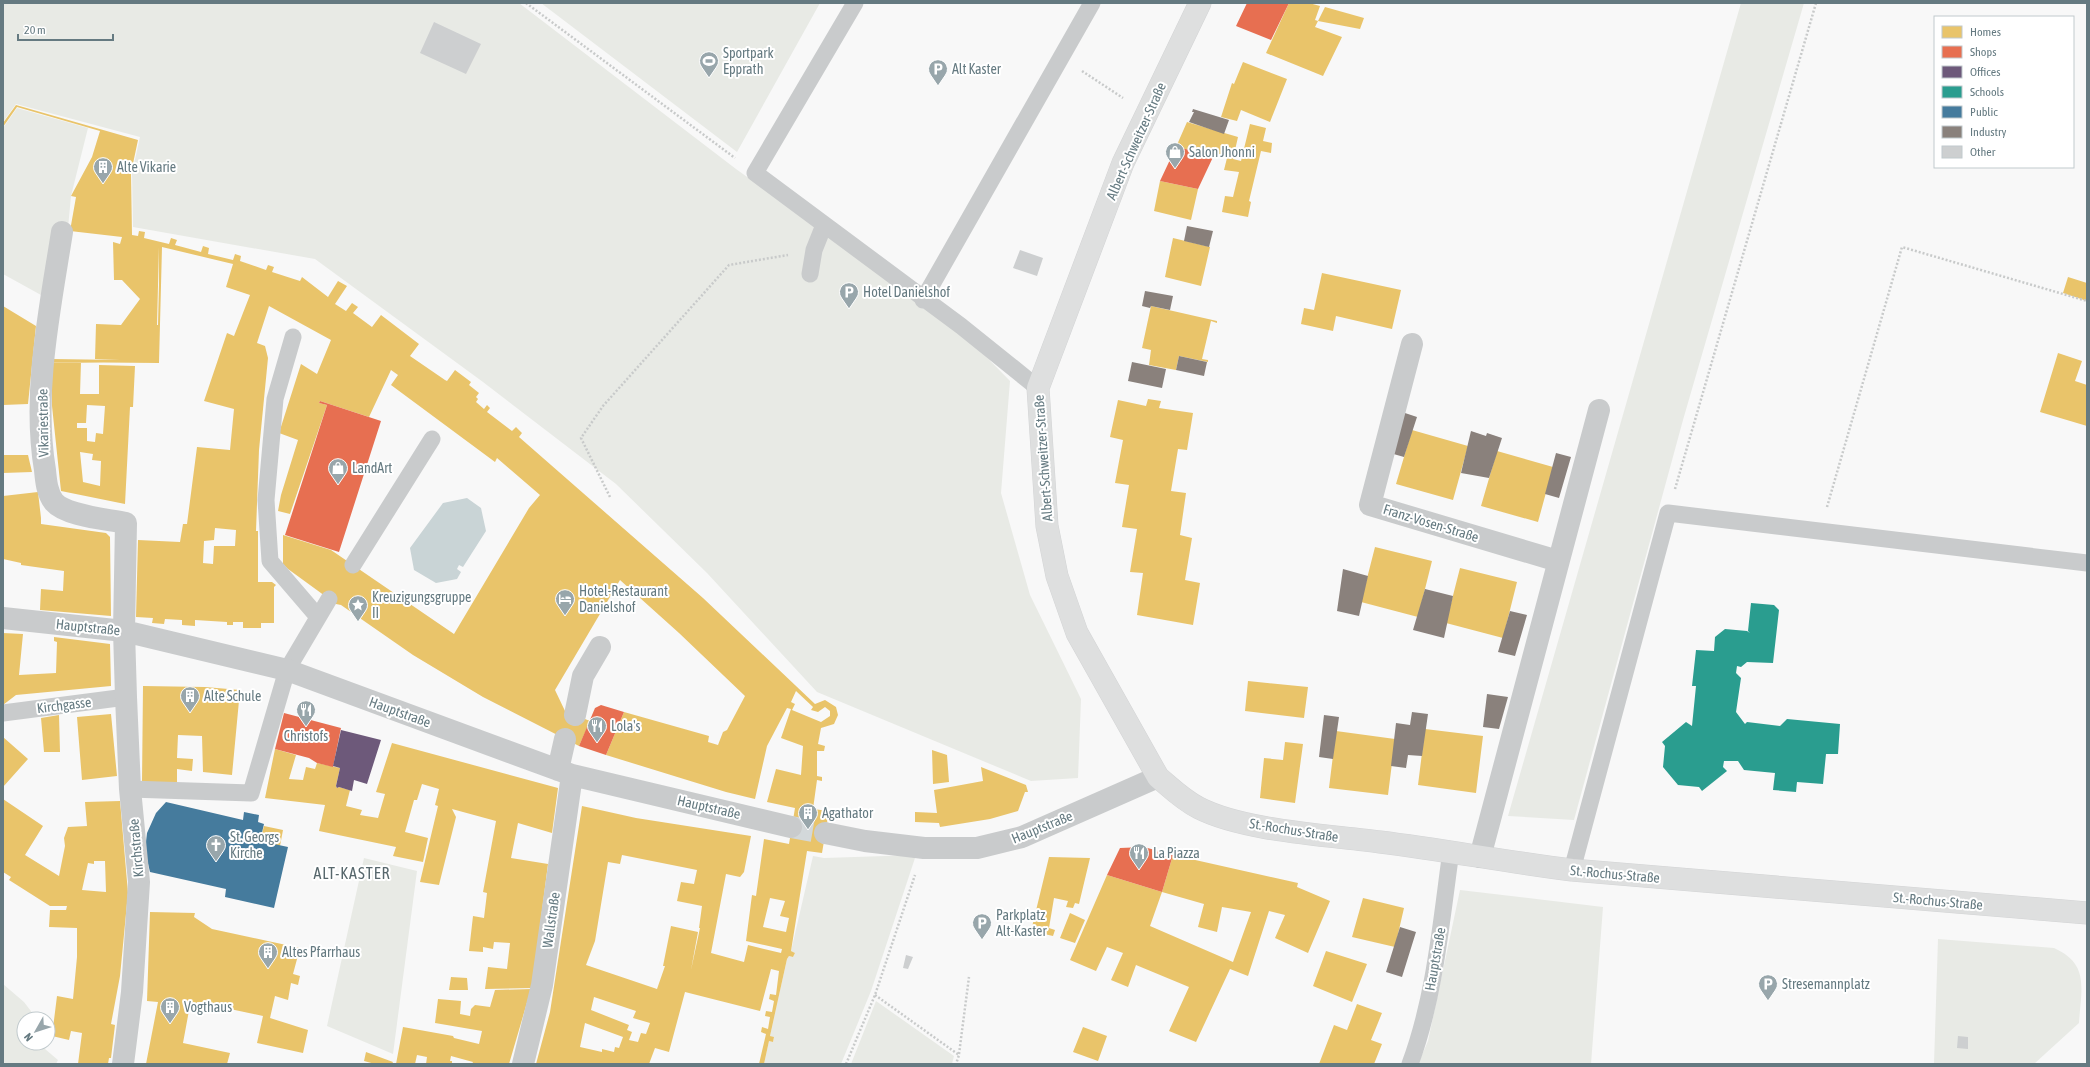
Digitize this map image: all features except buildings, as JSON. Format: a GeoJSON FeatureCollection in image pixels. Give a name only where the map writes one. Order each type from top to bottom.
{"type":"FeatureCollection","features":[{"type":"Feature","properties":{"kind":"street","name":"Albert-Schweitzer-Straße"},"geometry":{"type":"LineString","coordinates":[[1158,777],[1077,633],[1057,576],[1047,526],[1038,388],[1123,163],[1200,3]]}},
{"type":"Feature","properties":{"kind":"street","name":"Vikariestraße"},"geometry":{"type":"LineString","coordinates":[[62,232],[45,343],[41,404],[41,451],[48,489],[54,502],[64,510],[126,523],[124,631]]}},
{"type":"Feature","properties":{"kind":"street","name":"Franz-Vosen-Straße"},"geometry":{"type":"LineString","coordinates":[[1412,344],[1370,505],[1558,561]]}},
{"type":"Feature","properties":{"kind":"street"},"geometry":{"type":"LineString","coordinates":[[1480,857],[1558,561],[1600,410]]}},
{"type":"Feature","properties":{"kind":"street","name":"Hauptstraße"},"geometry":{"type":"LineString","coordinates":[[3,618],[124,631],[287,670],[565,772],[791,827]]}},
{"type":"Feature","properties":{"kind":"street","name":"Kirchstraße"},"geometry":{"type":"LineString","coordinates":[[123,1064],[132,992],[139,882],[130,789],[124,631]]}},
{"type":"Feature","properties":{"kind":"street"},"geometry":{"type":"LineString","coordinates":[[575,715],[583,676],[600,647]]}},
{"type":"Feature","properties":{"kind":"street","name":"Wallstraße"},"geometry":{"type":"LineString","coordinates":[[523,1064],[542,985],[565,772],[565,739]]}},
{"type":"Feature","properties":{"kind":"street","name":"Hauptstraße"},"geometry":{"type":"LineString","coordinates":[[825,833],[865,841],[924,848],[977,848],[1022,837],[1158,777]]}},
{"type":"Feature","properties":{"kind":"street","name":"St.-Rochus-Straße"},"geometry":{"type":"LineString","coordinates":[[1158,777],[1178,794],[1199,808],[1232,820],[1271,828],[1451,851],[1480,857],[1572,870],[2087,913]]}},
{"type":"Feature","properties":{"kind":"lane"},"geometry":{"type":"LineString","coordinates":[[855,3],[755,173],[923,300],[961,326],[1038,388]]}},
{"type":"Feature","properties":{"kind":"lane"},"geometry":{"type":"LineString","coordinates":[[923,300],[1092,3]]}},
{"type":"Feature","properties":{"kind":"lane"},"geometry":{"type":"LineString","coordinates":[[810,274],[814,250],[824,225]]}},
{"type":"Feature","properties":{"kind":"lane"},"geometry":{"type":"LineString","coordinates":[[293,337],[275,399],[266,500],[270,561],[318,618]]}},
{"type":"Feature","properties":{"kind":"lane"},"geometry":{"type":"LineString","coordinates":[[353,565],[432,439]]}},
{"type":"Feature","properties":{"kind":"lane"},"geometry":{"type":"LineString","coordinates":[[1572,870],[1668,513],[2087,563]]}},
{"type":"Feature","properties":{"kind":"lane"},"geometry":{"type":"LineString","coordinates":[[130,789],[251,793],[287,670],[329,599]]}},
{"type":"Feature","properties":{"kind":"lane","name":"Kirchgasse"},"geometry":{"type":"LineString","coordinates":[[3,713],[126,697]]}},
{"type":"Feature","properties":{"kind":"lane","name":"Hauptstraße"},"geometry":{"type":"LineString","coordinates":[[1410,1064],[1421,1034],[1439,937],[1451,851]]}},
{"type":"Feature","properties":{"kind":"path"},"geometry":{"type":"LineString","coordinates":[[526,3],[755,173]]}},
{"type":"Feature","properties":{"kind":"path"},"geometry":{"type":"LineString","coordinates":[[1668,513],[1816,3]]}},
{"type":"Feature","properties":{"kind":"path"},"geometry":{"type":"LineString","coordinates":[[1062,56],[1107,89],[1147,113]]}},
{"type":"Feature","properties":{"kind":"path"},"geometry":{"type":"LineString","coordinates":[[1820,531],[1902,247],[2087,301]]}},
{"type":"Feature","properties":{"kind":"path"},"geometry":{"type":"LineString","coordinates":[[610,497],[581,438],[603,406],[729,265],[814,250]]}},
{"type":"Feature","properties":{"kind":"path"},"geometry":{"type":"LineString","coordinates":[[846,1064],[875,995],[924,848]]}},
{"type":"Feature","properties":{"kind":"path"},"geometry":{"type":"LineString","coordinates":[[956,1064],[959,1055],[969,977]]}},
{"type":"Feature","properties":{"kind":"path"},"geometry":{"type":"LineString","coordinates":[[875,995],[959,1055]]}},
{"type":"Feature","properties":{"kind":"shaded area"},"geometry":{"type":"Polygon","coordinates":[[[3,3],[519,3],[736,169],[959,329],[1010,381],[1001,493],[1030,595],[1081,699],[1078,778],[1031,781],[817,692],[707,573],[616,484],[483,382],[315,259],[133,227],[132,173],[140,137],[16,104],[3,122],[3,3]]]}},
{"type":"Feature","properties":{"kind":"shaded area","name":"Sportpark Epprath"},"geometry":{"type":"Polygon","coordinates":[[[541,3],[820,3],[737,152],[541,3]]]}},
{"type":"Feature","properties":{"kind":"shaded area"},"geometry":{"type":"Polygon","coordinates":[[[1741,3],[1804,3],[1683,420],[1574,820],[1508,816],[1741,3]]]}},
{"type":"Feature","properties":{"kind":"shaded area"},"geometry":{"type":"Polygon","coordinates":[[[17,108],[88,128],[71,196],[68,228],[41,295],[3,274],[3,128],[17,108]]]}},
{"type":"Feature","properties":{"kind":"shaded area"},"geometry":{"type":"Polygon","coordinates":[[[467,498],[481,508],[486,531],[463,567],[459,565],[457,569],[461,572],[457,579],[436,583],[414,570],[410,548],[443,503],[467,498]]]}},
{"type":"Feature","properties":{"kind":"shaded area"},"geometry":{"type":"Polygon","coordinates":[[[916,855],[871,991],[841,1064],[764,1064],[769,1041],[773,1042],[774,1038],[770,1036],[787,959],[789,956],[793,957],[795,953],[791,951],[813,856],[824,858],[916,855]]]}},
{"type":"Feature","properties":{"kind":"shaded area"},"geometry":{"type":"Polygon","coordinates":[[[364,858],[417,871],[393,1054],[327,1026],[364,858]]]}},
{"type":"Feature","properties":{"kind":"shaded area"},"geometry":{"type":"Polygon","coordinates":[[[1460,890],[1603,907],[1591,1064],[1418,1064],[1428,1041],[1460,890]]]}},
{"type":"Feature","properties":{"kind":"shaded area"},"geometry":{"type":"Polygon","coordinates":[[[1938,939],[2054,948],[2065,954],[2073,962],[2081,979],[2079,1023],[2034,1064],[1934,1064],[1938,939]]]}},
{"type":"Feature","properties":{"kind":"shaded area"},"geometry":{"type":"Polygon","coordinates":[[[3,984],[24,1002],[31,1011],[16,1011],[16,1051],[47,1051],[58,1060],[56,1064],[3,1064],[3,984]]]}},
{"type":"Feature","properties":{"kind":"shaded area"},"geometry":{"type":"Polygon","coordinates":[[[876,1001],[954,1056],[952,1064],[851,1064],[876,1001]]]}},
{"type":"Feature","properties":{"kind":"tunnel"},"geometry":{"type":"LineString","coordinates":[[791,827],[825,833]]}},
{"type":"Feature","properties":{"kind":"place","name":"Sportpark Epprath"},"geometry":{"type":"Point","coordinates":[709,78]}},
{"type":"Feature","properties":{"kind":"place","name":"Alt Kaster"},"geometry":{"type":"Point","coordinates":[938,86]}},
{"type":"Feature","properties":{"kind":"place","name":"Salon Jhonni"},"geometry":{"type":"Point","coordinates":[1175,169]}},
{"type":"Feature","properties":{"kind":"place","name":"Alte Vikarie"},"geometry":{"type":"Point","coordinates":[103,184]}},
{"type":"Feature","properties":{"kind":"place","name":"Hotel Danielshof"},"geometry":{"type":"Point","coordinates":[849,309]}},
{"type":"Feature","properties":{"kind":"place","name":"LandArt"},"geometry":{"type":"Point","coordinates":[338,485]}},
{"type":"Feature","properties":{"kind":"place","name":"Hotel-Restaurant Danielshof"},"geometry":{"type":"Point","coordinates":[565,616]}},
{"type":"Feature","properties":{"kind":"place","name":"Kreuzigungsgruppe II"},"geometry":{"type":"Point","coordinates":[358,622]}},
{"type":"Feature","properties":{"kind":"place","name":"Alte Schule"},"geometry":{"type":"Point","coordinates":[190,713]}},
{"type":"Feature","properties":{"kind":"place","name":"Christofs"},"geometry":{"type":"Point","coordinates":[306,727]}},
{"type":"Feature","properties":{"kind":"place","name":"Lola's"},"geometry":{"type":"Point","coordinates":[597,743]}},
{"type":"Feature","properties":{"kind":"place","name":"Agathator"},"geometry":{"type":"Point","coordinates":[808,830]}},
{"type":"Feature","properties":{"kind":"place","name":"St. Georgs Kirche"},"geometry":{"type":"Point","coordinates":[216,862]}},
{"type":"Feature","properties":{"kind":"place","name":"La Piazza"},"geometry":{"type":"Point","coordinates":[1139,870]}},
{"type":"Feature","properties":{"kind":"place","name":"Parkplatz Alt-Kaster"},"geometry":{"type":"Point","coordinates":[982,940]}},
{"type":"Feature","properties":{"kind":"place","name":"Altes Pfarrhaus"},"geometry":{"type":"Point","coordinates":[268,969]}},
{"type":"Feature","properties":{"kind":"place","name":"Stresemannplatz"},"geometry":{"type":"Point","coordinates":[1768,1001]}},
{"type":"Feature","properties":{"kind":"place","name":"Vogthaus"},"geometry":{"type":"Point","coordinates":[170,1024]}},
{"type":"Feature","properties":{"kind":"district","name":"ALT-KASTER"},"geometry":{"type":"Point","coordinates":[352,873]}}]}
